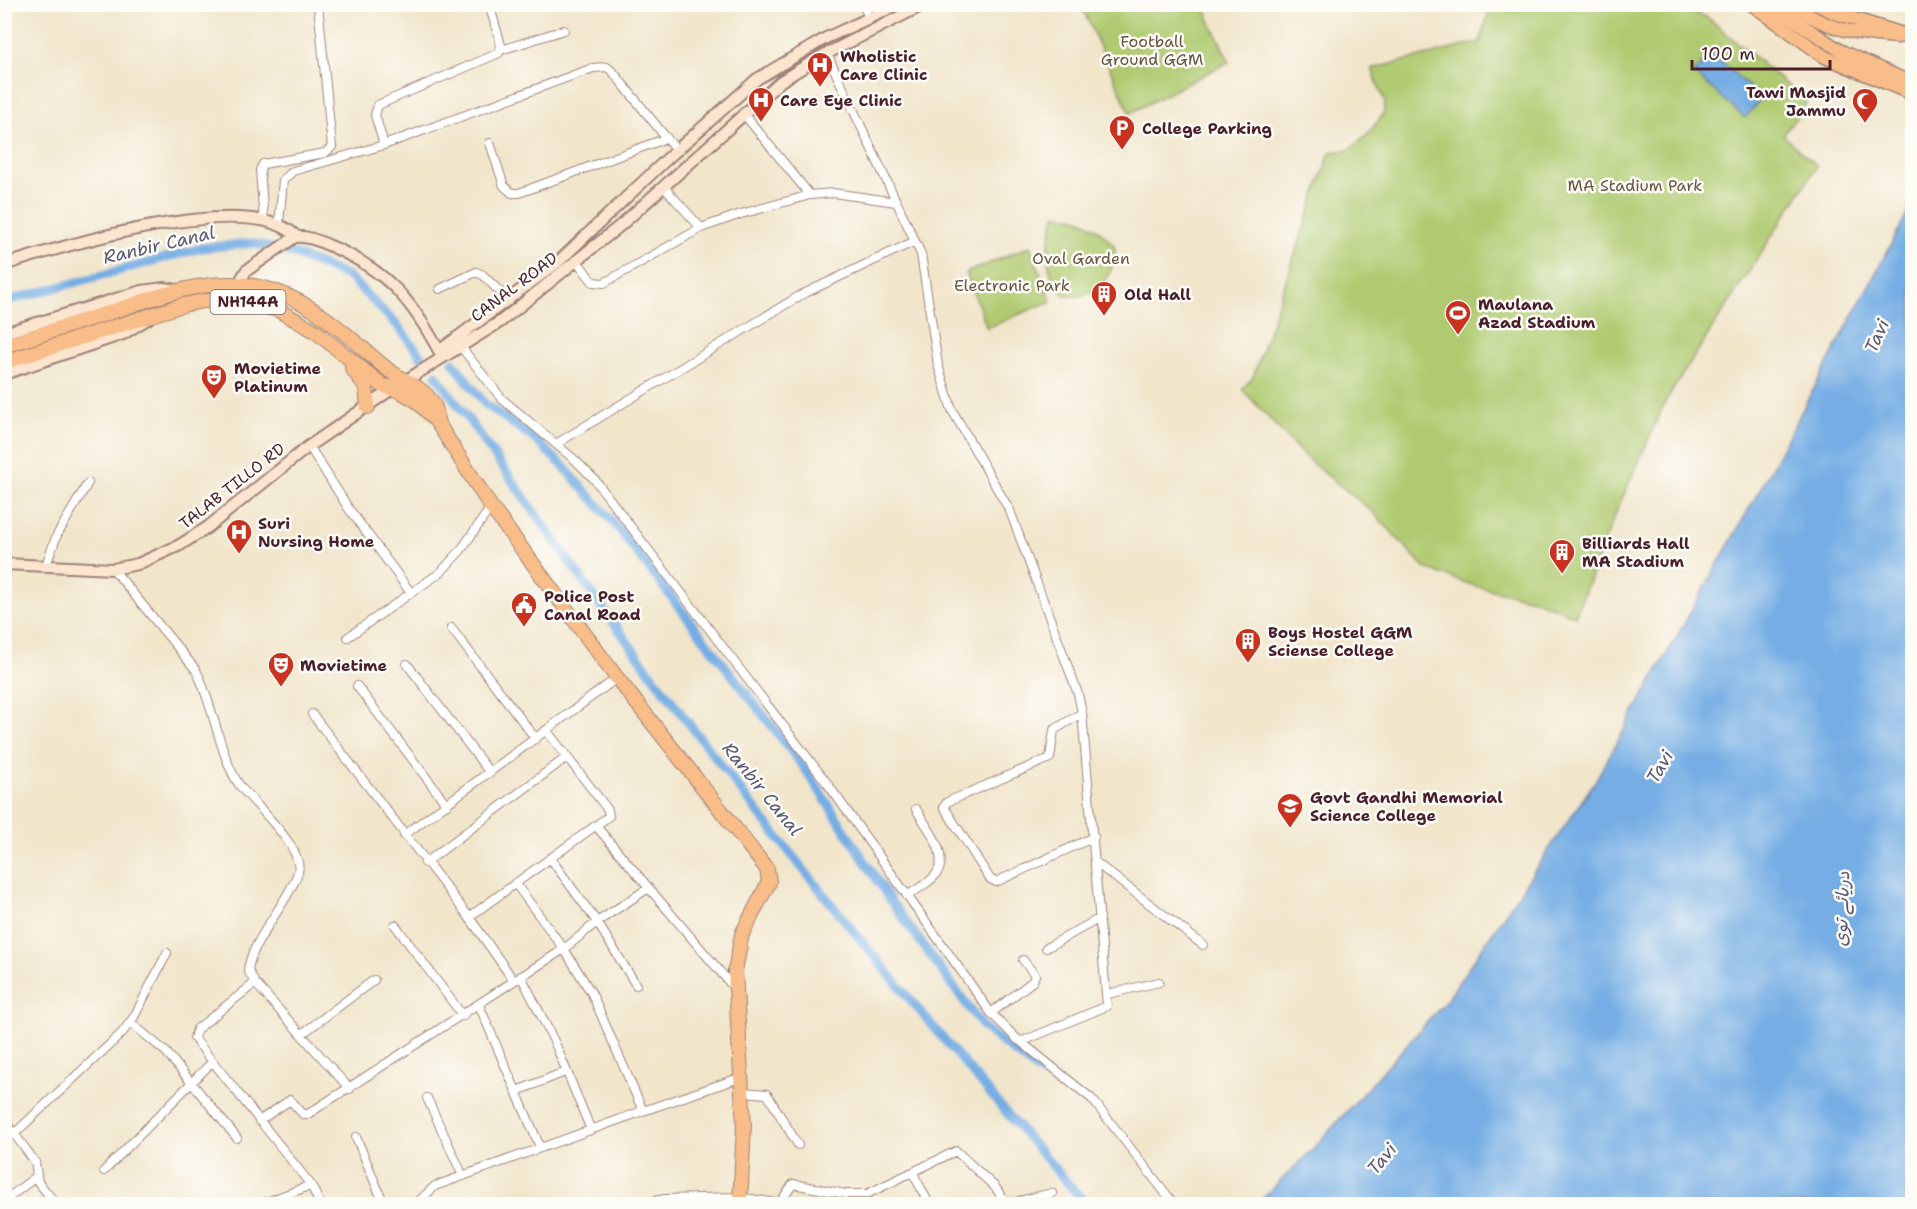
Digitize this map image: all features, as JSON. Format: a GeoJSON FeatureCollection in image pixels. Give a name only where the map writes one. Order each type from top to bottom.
{"type":"FeatureCollection","features":[{"type":"Feature","properties":{"kind":"highway","name":"NH144A"},"geometry":{"type":"LineString","coordinates":[[4,346],[177,290],[206,284],[239,283],[281,293],[340,331],[427,396],[438,415],[437,422]]}},
{"type":"Feature","properties":{"kind":"highway","name":"NH144A"},"geometry":{"type":"LineString","coordinates":[[4,362],[153,313],[203,301],[254,303],[295,318],[342,351],[376,381],[410,396],[437,422],[491,507],[617,678],[767,869],[769,882],[742,934],[735,971],[743,1077],[748,1092],[740,1201]]}},
{"type":"Feature","properties":{"kind":"highway"},"geometry":{"type":"LineString","coordinates":[[342,351],[366,387],[368,407]]}},
{"type":"Feature","properties":{"kind":"main road","name":"CANAL ROAD"},"geometry":{"type":"LineString","coordinates":[[297,237],[322,242],[377,270],[393,284],[421,317],[439,351],[557,263],[676,151],[767,72],[826,38],[899,4]]}},
{"type":"Feature","properties":{"kind":"main road","name":"CANAL ROAD"},"geometry":{"type":"LineString","coordinates":[[392,389],[500,322],[663,186],[781,81],[827,54],[925,4]]}},
{"type":"Feature","properties":{"kind":"main road"},"geometry":{"type":"LineString","coordinates":[[1751,4],[1825,57],[1912,94]]}},
{"type":"Feature","properties":{"kind":"main road"},"geometry":{"type":"LineString","coordinates":[[1770,4],[1822,40],[1912,83]]}},
{"type":"Feature","properties":{"kind":"main road"},"geometry":{"type":"LineString","coordinates":[[1791,4],[1828,26],[1855,34],[1898,37],[1908,35]]}},
{"type":"Feature","properties":{"kind":"main road"},"geometry":{"type":"LineString","coordinates":[[1816,4],[1908,35]]}},
{"type":"Feature","properties":{"kind":"main road"},"geometry":{"type":"LineString","coordinates":[[4,265],[109,235],[151,226],[210,218],[279,224],[297,237],[246,271],[239,283]]}},
{"type":"Feature","properties":{"kind":"main road"},"geometry":{"type":"LineString","coordinates":[[4,333],[124,296],[153,289],[177,290]]}},
{"type":"Feature","properties":{"kind":"main road"},"geometry":{"type":"LineString","coordinates":[[4,374],[123,334],[147,322],[153,313]]}},
{"type":"Feature","properties":{"kind":"main road","name":"TALAB TILLO RD"},"geometry":{"type":"LineString","coordinates":[[4,564],[113,569],[138,564],[180,545],[208,527],[309,446],[392,389]]}},
{"type":"Feature","properties":{"kind":"street"},"geometry":{"type":"LineString","coordinates":[[264,221],[260,170],[263,164],[325,153],[332,147],[318,4]]}},
{"type":"Feature","properties":{"kind":"street"},"geometry":{"type":"LineString","coordinates":[[489,4],[501,50]]}},
{"type":"Feature","properties":{"kind":"street"},"geometry":{"type":"LineString","coordinates":[[862,4],[869,18]]}},
{"type":"Feature","properties":{"kind":"street"},"geometry":{"type":"LineString","coordinates":[[384,145],[375,115],[378,105],[495,56],[501,50],[564,30]]}},
{"type":"Feature","properties":{"kind":"street"},"geometry":{"type":"LineString","coordinates":[[827,54],[915,240],[925,274],[940,372],[952,410],[1010,511],[1078,694],[1082,713],[1108,1004],[1104,1008],[1020,1041]]}},
{"type":"Feature","properties":{"kind":"street"},"geometry":{"type":"LineString","coordinates":[[279,224],[282,185],[287,175],[293,171],[384,145],[593,68],[607,67],[614,72],[676,151]]}},
{"type":"Feature","properties":{"kind":"street"},"geometry":{"type":"LineString","coordinates":[[743,113],[810,195]]}},
{"type":"Feature","properties":{"kind":"street"},"geometry":{"type":"LineString","coordinates":[[490,143],[504,186],[512,193],[519,193],[667,138]]}},
{"type":"Feature","properties":{"kind":"street"},"geometry":{"type":"LineString","coordinates":[[663,186],[701,228]]}},
{"type":"Feature","properties":{"kind":"street"},"geometry":{"type":"LineString","coordinates":[[576,260],[593,282],[604,283],[701,228],[741,214],[810,195],[833,193],[896,202]]}},
{"type":"Feature","properties":{"kind":"street"},"geometry":{"type":"LineString","coordinates":[[556,444],[801,295],[915,240]]}},
{"type":"Feature","properties":{"kind":"street"},"geometry":{"type":"LineString","coordinates":[[440,289],[476,273],[483,275],[509,301]]}},
{"type":"Feature","properties":{"kind":"street"},"geometry":{"type":"LineString","coordinates":[[461,347],[502,399],[556,444],[602,489],[827,783],[991,1013],[1020,1041],[1092,1099],[1174,1204]]}},
{"type":"Feature","properties":{"kind":"street"},"geometry":{"type":"LineString","coordinates":[[309,446],[349,509],[411,593]]}},
{"type":"Feature","properties":{"kind":"street"},"geometry":{"type":"LineString","coordinates":[[46,565],[57,535],[88,483]]}},
{"type":"Feature","properties":{"kind":"street"},"geometry":{"type":"LineString","coordinates":[[348,636],[451,563],[491,507]]}},
{"type":"Feature","properties":{"kind":"street"},"geometry":{"type":"LineString","coordinates":[[113,569],[196,670],[231,770],[241,787],[296,854],[299,866],[248,970],[255,983],[350,1089]]}},
{"type":"Feature","properties":{"kind":"street"},"geometry":{"type":"LineString","coordinates":[[451,628],[536,739]]}},
{"type":"Feature","properties":{"kind":"street"},"geometry":{"type":"LineString","coordinates":[[407,664],[490,773]]}},
{"type":"Feature","properties":{"kind":"street"},"geometry":{"type":"LineString","coordinates":[[404,835],[617,678]]}},
{"type":"Feature","properties":{"kind":"street"},"geometry":{"type":"LineString","coordinates":[[357,686],[447,805]]}},
{"type":"Feature","properties":{"kind":"street"},"geometry":{"type":"LineString","coordinates":[[1082,713],[1054,730],[1050,758],[947,802],[944,807],[990,879],[996,882],[1094,837]]}},
{"type":"Feature","properties":{"kind":"street"},"geometry":{"type":"LineString","coordinates":[[312,714],[425,863],[517,978],[555,1044],[591,1130]]}},
{"type":"Feature","properties":{"kind":"street"},"geometry":{"type":"LineString","coordinates":[[469,917],[607,819],[608,810],[547,731]]}},
{"type":"Feature","properties":{"kind":"street"},"geometry":{"type":"LineString","coordinates":[[425,863],[567,756]]}},
{"type":"Feature","properties":{"kind":"street"},"geometry":{"type":"LineString","coordinates":[[907,896],[937,874],[941,858],[938,846],[916,809]]}},
{"type":"Feature","properties":{"kind":"street"},"geometry":{"type":"LineString","coordinates":[[596,826],[647,889],[736,990]]}},
{"type":"Feature","properties":{"kind":"street"},"geometry":{"type":"LineString","coordinates":[[550,858],[597,922],[636,985]]}},
{"type":"Feature","properties":{"kind":"street"},"geometry":{"type":"LineString","coordinates":[[1095,862],[1203,945]]}},
{"type":"Feature","properties":{"kind":"street"},"geometry":{"type":"LineString","coordinates":[[515,883],[564,949],[592,994],[643,1111]]}},
{"type":"Feature","properties":{"kind":"street"},"geometry":{"type":"LineString","coordinates":[[259,1121],[290,1100],[303,1114],[308,1114],[350,1089],[564,949],[597,922],[647,889]]}},
{"type":"Feature","properties":{"kind":"street"},"geometry":{"type":"LineString","coordinates":[[1046,948],[1100,918]]}},
{"type":"Feature","properties":{"kind":"street"},"geometry":{"type":"LineString","coordinates":[[395,925],[463,1016]]}},
{"type":"Feature","properties":{"kind":"street"},"geometry":{"type":"LineString","coordinates":[[14,1134],[112,1045],[130,1022],[167,953]]}},
{"type":"Feature","properties":{"kind":"street"},"geometry":{"type":"LineString","coordinates":[[991,1013],[1033,981],[1035,975],[1023,960]]}},
{"type":"Feature","properties":{"kind":"street"},"geometry":{"type":"LineString","coordinates":[[302,1034],[374,980]]}},
{"type":"Feature","properties":{"kind":"street"},"geometry":{"type":"LineString","coordinates":[[1108,994],[1159,982]]}},
{"type":"Feature","properties":{"kind":"street"},"geometry":{"type":"LineString","coordinates":[[255,983],[194,1032],[196,1041],[311,1185],[320,1204]]}},
{"type":"Feature","properties":{"kind":"street"},"geometry":{"type":"LineString","coordinates":[[479,1005],[540,1147]]}},
{"type":"Feature","properties":{"kind":"street"},"geometry":{"type":"LineString","coordinates":[[130,1022],[166,1052],[237,1138]]}},
{"type":"Feature","properties":{"kind":"street"},"geometry":{"type":"LineString","coordinates":[[104,1171],[212,1062]]}},
{"type":"Feature","properties":{"kind":"street"},"geometry":{"type":"LineString","coordinates":[[517,1091],[565,1072]]}},
{"type":"Feature","properties":{"kind":"street"},"geometry":{"type":"LineString","coordinates":[[421,1204],[435,1186],[743,1077]]}},
{"type":"Feature","properties":{"kind":"street"},"geometry":{"type":"LineString","coordinates":[[748,1092],[767,1094],[798,1145]]}},
{"type":"Feature","properties":{"kind":"street"},"geometry":{"type":"LineString","coordinates":[[427,1098],[463,1176]]}},
{"type":"Feature","properties":{"kind":"street"},"geometry":{"type":"LineString","coordinates":[[4,1120],[37,1165],[37,1176],[56,1204]]}},
{"type":"Feature","properties":{"kind":"street"},"geometry":{"type":"LineString","coordinates":[[356,1137],[384,1204]]}},
{"type":"Feature","properties":{"kind":"street"},"geometry":{"type":"LineString","coordinates":[[642,1204],[665,1199],[768,1203],[781,1201],[793,1184],[853,1195],[874,1192],[959,1152],[995,1187],[1007,1204],[1052,1192]]}},
{"type":"Feature","properties":{"kind":"street"},"geometry":{"type":"LineString","coordinates":[[913,1173],[929,1204]]}},
{"type":"Feature","properties":{"kind":"street"},"geometry":{"type":"LineString","coordinates":[[4,1200],[37,1176]]}},
{"type":"Feature","properties":{"kind":"street"},"geometry":{"type":"LineString","coordinates":[[262,1204],[311,1185]]}},
{"type":"Feature","properties":{"kind":"green space","name":"Football Ground GGM"},"geometry":{"type":"Polygon","coordinates":[[[1081,5],[1203,5],[1229,62],[1130,113],[1081,5]]]}},
{"type":"Feature","properties":{"kind":"green space","name":"MA Stadium Park"},"geometry":{"type":"Polygon","coordinates":[[[1491,5],[1675,5],[1708,18],[1807,102],[1783,135],[1817,166],[1666,400],[1617,510],[1575,616],[1533,599],[1475,586],[1425,568],[1374,513],[1306,458],[1242,389],[1253,377],[1330,152],[1349,150],[1366,136],[1383,115],[1385,102],[1372,69],[1480,42],[1491,5]]]}},
{"type":"Feature","properties":{"kind":"green space","name":"Oval Garden"},"geometry":{"type":"Polygon","coordinates":[[[1055,215],[1073,217],[1089,224],[1115,247],[1115,257],[1107,276],[1101,284],[1084,295],[1064,295],[1052,277],[1048,257],[1055,215]]]}},
{"type":"Feature","properties":{"kind":"green space","name":"Electronic Park"},"geometry":{"type":"Polygon","coordinates":[[[1030,246],[1051,301],[987,328],[966,273],[1030,246]]]}},
{"type":"Feature","properties":{"kind":"water"},"geometry":{"type":"Polygon","coordinates":[[[1711,53],[1762,98],[1745,118],[1694,73],[1711,53]]]}},
{"type":"Feature","properties":{"kind":"water"},"geometry":{"type":"Polygon","coordinates":[[[1912,205],[1912,1204],[1257,1204],[1312,1150],[1446,1001],[1594,783],[1759,491],[1912,205]]]}},
{"type":"Feature","properties":{"kind":"waterway","name":"Ranbir Canal"},"geometry":{"type":"LineString","coordinates":[[4,302],[201,248],[253,243],[296,255],[348,276],[397,325],[424,360]]}},
{"type":"Feature","properties":{"kind":"waterway","name":"Ranbir Canal"},"geometry":{"type":"LineString","coordinates":[[453,362],[485,404],[532,437],[563,466],[613,522],[806,770],[890,900],[983,1027],[1042,1074]]}},
{"type":"Feature","properties":{"kind":"waterway","name":"Ranbir Canal"},"geometry":{"type":"LineString","coordinates":[[436,375],[707,748],[920,1012],[1086,1204]]}},
{"type":"Feature","properties":{"kind":"place","name":"Wholistic Care Clinic"},"geometry":{"type":"Point","coordinates":[820,88]}},
{"type":"Feature","properties":{"kind":"place","name":"Care Eye Clinic"},"geometry":{"type":"Point","coordinates":[761,123]}},
{"type":"Feature","properties":{"kind":"place","name":"Tawi Masjid Jammu"},"geometry":{"type":"Point","coordinates":[1865,124]}},
{"type":"Feature","properties":{"kind":"place","name":"College Parking"},"geometry":{"type":"Point","coordinates":[1122,151]}},
{"type":"Feature","properties":{"kind":"place","name":"Old Hall"},"geometry":{"type":"Point","coordinates":[1104,317]}},
{"type":"Feature","properties":{"kind":"place","name":"Maulana Azad Stadium"},"geometry":{"type":"Point","coordinates":[1458,336]}},
{"type":"Feature","properties":{"kind":"place","name":"Movietime Platinum"},"geometry":{"type":"Point","coordinates":[214,400]}},
{"type":"Feature","properties":{"kind":"place","name":"Suri Nursing Home"},"geometry":{"type":"Point","coordinates":[239,555]}},
{"type":"Feature","properties":{"kind":"place","name":"Billiards Hall MA Stadium"},"geometry":{"type":"Point","coordinates":[1562,575]}},
{"type":"Feature","properties":{"kind":"place","name":"Police Post Canal Road"},"geometry":{"type":"Point","coordinates":[524,628]}},
{"type":"Feature","properties":{"kind":"place","name":"Boys Hostel GGM Sciense College"},"geometry":{"type":"Point","coordinates":[1248,664]}},
{"type":"Feature","properties":{"kind":"place","name":"Movietime"},"geometry":{"type":"Point","coordinates":[281,688]}},
{"type":"Feature","properties":{"kind":"place","name":"Govt Gandhi Memorial Science College"},"geometry":{"type":"Point","coordinates":[1290,829]}},
{"type":"Feature","properties":{"kind":"water label","name":"Tavi"},"geometry":{"type":"Point","coordinates":[1877,336]}},
{"type":"Feature","properties":{"kind":"water label","name":"Tavi"},"geometry":{"type":"Point","coordinates":[1660,767]}},
{"type":"Feature","properties":{"kind":"water label","name":"دریائے توی"},"geometry":{"type":"Point","coordinates":[1842,909]}},
{"type":"Feature","properties":{"kind":"water label","name":"Tavi"},"geometry":{"type":"Point","coordinates":[1382,1159]}}]}
